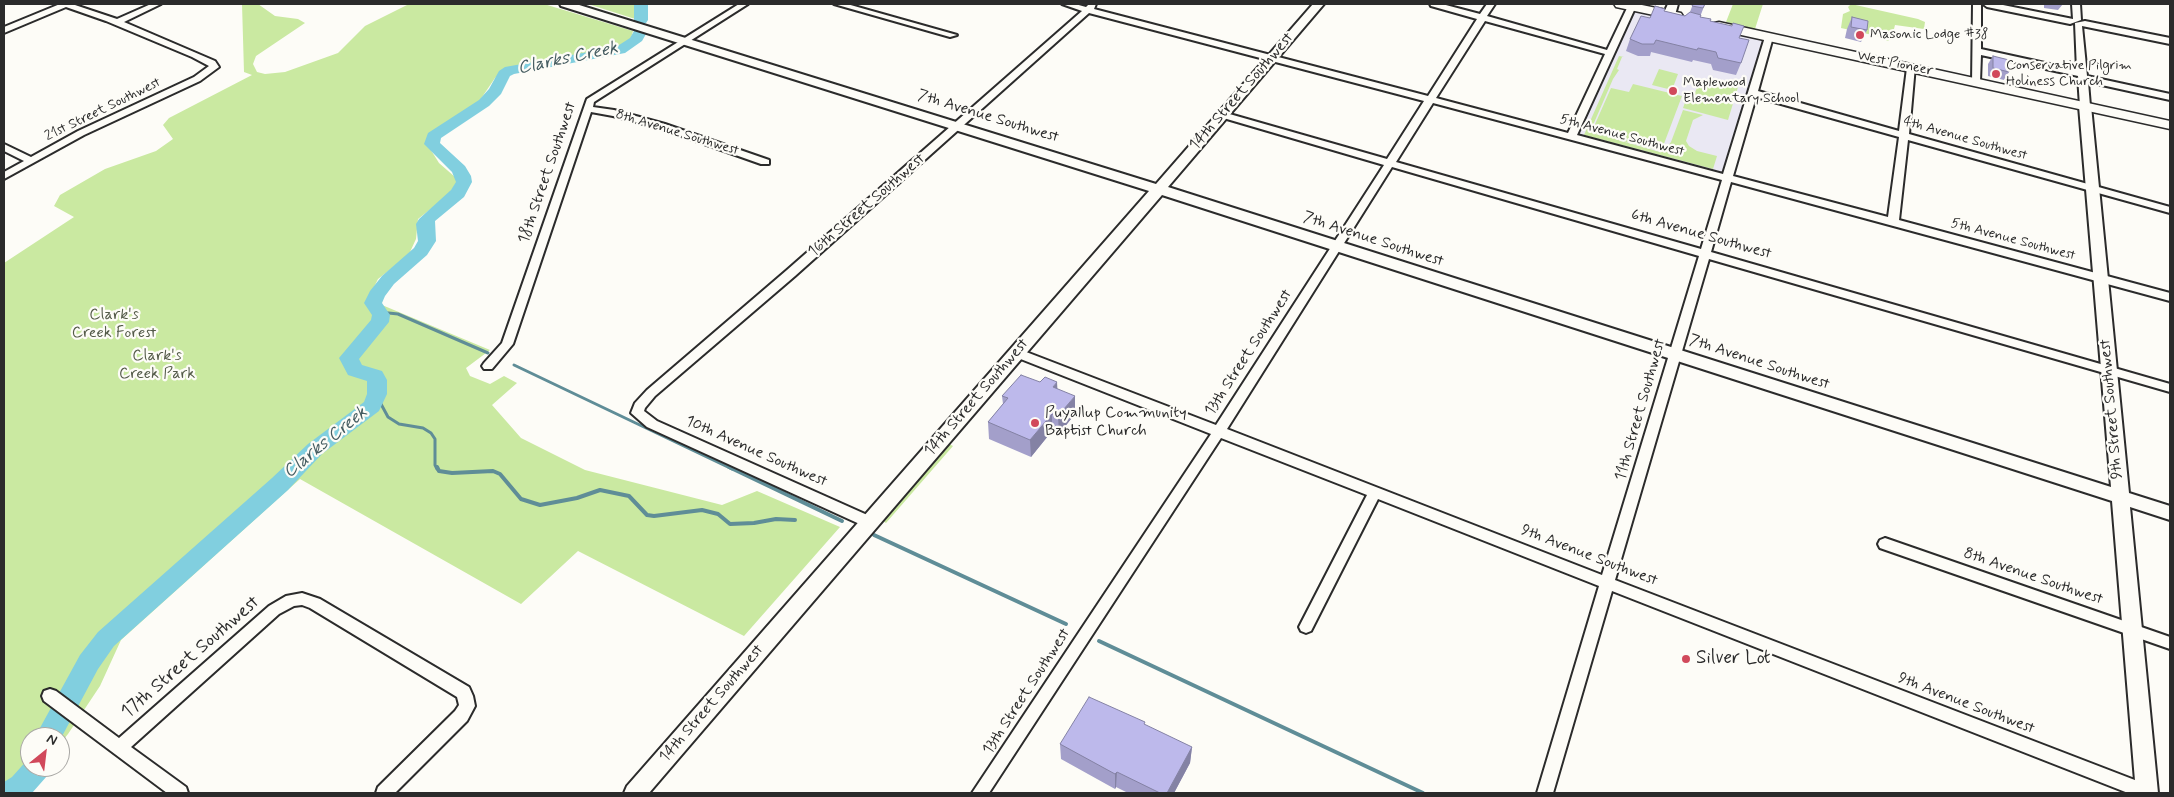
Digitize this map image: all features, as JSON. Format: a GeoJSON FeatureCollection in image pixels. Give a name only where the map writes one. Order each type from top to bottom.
{"type":"FeatureCollection","features":[{"type":"Feature","properties":{"kind":"main road"},"geometry":{"type":"LineString","coordinates":[[1626,5],[1671,9],[1688,19]]}},
{"type":"Feature","properties":{"kind":"main road","name":"West Pioneer"},"geometry":{"type":"LineString","coordinates":[[1705,23],[2170,125]]}},
{"type":"Feature","properties":{"kind":"street"},"geometry":{"type":"LineString","coordinates":[[4,30],[66,4],[116,22],[157,4]]}},
{"type":"Feature","properties":{"kind":"street","name":"7th Avenue Southwest"},"geometry":{"type":"LineString","coordinates":[[565,4],[958,126],[2170,513]]}},
{"type":"Feature","properties":{"kind":"street","name":"18th Street Southwest"},"geometry":{"type":"LineString","coordinates":[[488,366],[507,344],[590,101],[744,4]]}},
{"type":"Feature","properties":{"kind":"street"},"geometry":{"type":"LineString","coordinates":[[838,4],[953,35]]}},
{"type":"Feature","properties":{"kind":"street","name":"5th Avenue Southwest"},"geometry":{"type":"LineString","coordinates":[[1066,4],[1092,7],[1272,58],[2170,297]]}},
{"type":"Feature","properties":{"kind":"street","name":"14th Street Southwest"},"geometry":{"type":"LineString","coordinates":[[635,793],[1319,4]]}},
{"type":"Feature","properties":{"kind":"street"},"geometry":{"type":"LineString","coordinates":[[1434,4],[1610,53]]}},
{"type":"Feature","properties":{"kind":"street","name":"13th Street Southwest"},"geometry":{"type":"LineString","coordinates":[[980,793],[1219,431],[1491,4]]}},
{"type":"Feature","properties":{"kind":"street"},"geometry":{"type":"LineString","coordinates":[[1975,82],[1978,52],[1977,4]]}},
{"type":"Feature","properties":{"kind":"street"},"geometry":{"type":"LineString","coordinates":[[1986,4],[2170,41]]}},
{"type":"Feature","properties":{"kind":"street","name":"9th Street Southwest"},"geometry":{"type":"LineString","coordinates":[[2076,4],[2147,793]]}},
{"type":"Feature","properties":{"kind":"street"},"geometry":{"type":"LineString","coordinates":[[1571,137],[1610,53],[1626,5]]}},
{"type":"Feature","properties":{"kind":"street","name":"16th Street Southwest"},"geometry":{"type":"LineString","coordinates":[[639,406],[651,393],[1092,7]]}},
{"type":"Feature","properties":{"kind":"street","name":"21st Street Southwest"},"geometry":{"type":"LineString","coordinates":[[4,176],[81,133],[197,79],[214,67],[214,65],[206,60],[116,22]]}},
{"type":"Feature","properties":{"kind":"street","name":"11th Street Southwest"},"geometry":{"type":"LineString","coordinates":[[1545,793],[1769,37]]}},
{"type":"Feature","properties":{"kind":"street"},"geometry":{"type":"LineString","coordinates":[[1978,52],[2170,97]]}},
{"type":"Feature","properties":{"kind":"street"},"geometry":{"type":"LineString","coordinates":[[1893,222],[1912,68]]}},
{"type":"Feature","properties":{"kind":"street","name":"4th Avenue Southwest"},"geometry":{"type":"LineString","coordinates":[[1753,93],[2170,210]]}},
{"type":"Feature","properties":{"kind":"street","name":"8th Avenue Southwest"},"geometry":{"type":"LineString","coordinates":[[587,109],[614,113],[662,126],[766,162]]}},
{"type":"Feature","properties":{"kind":"street","name":"6th Avenue Southwest"},"geometry":{"type":"LineString","coordinates":[[1223,115],[2170,388]]}},
{"type":"Feature","properties":{"kind":"street"},"geometry":{"type":"LineString","coordinates":[[4,147],[32,161]]}},
{"type":"Feature","properties":{"kind":"street","name":"9th Avenue Southwest"},"geometry":{"type":"LineString","coordinates":[[1017,353],[2147,793]]}},
{"type":"Feature","properties":{"kind":"street","name":"10th Avenue Southwest"},"geometry":{"type":"LineString","coordinates":[[639,406],[638,413],[652,424],[869,522]]}},
{"type":"Feature","properties":{"kind":"street"},"geometry":{"type":"LineString","coordinates":[[1306,627],[1375,492]]}},
{"type":"Feature","properties":{"kind":"street","name":"8th Avenue Southwest"},"geometry":{"type":"LineString","coordinates":[[1885,544],[2170,643]]}},
{"type":"Feature","properties":{"kind":"street","name":"17th Street Southwest"},"geometry":{"type":"LineString","coordinates":[[119,748],[268,616],[291,600],[302,599],[315,603],[463,692],[467,701],[464,711],[456,722],[384,793]]}},
{"type":"Feature","properties":{"kind":"street"},"geometry":{"type":"LineString","coordinates":[[50,696],[180,793]]}},
{"type":"Feature","properties":{"kind":"shaded area","name":"Maplewood Elementary School"},"geometry":{"type":"Polygon","coordinates":[[[1632,6],[1769,37],[1728,178],[1571,137],[1632,6]]]}},
{"type":"Feature","properties":{"kind":"green space","name":"Clark's Creek Forest"},"geometry":{"type":"Polygon","coordinates":[[[242,4],[258,4],[275,16],[298,19],[305,23],[256,56],[253,64],[257,72],[265,74],[285,72],[338,53],[365,26],[409,4],[544,4],[633,31],[630,42],[618,49],[540,65],[519,65],[506,69],[495,78],[478,103],[436,130],[429,137],[427,144],[439,163],[455,177],[457,183],[446,197],[418,219],[416,239],[410,252],[378,279],[371,293],[370,300],[490,350],[466,368],[470,376],[490,384],[504,376],[517,383],[492,405],[521,438],[585,470],[722,505],[757,491],[840,527],[744,636],[578,551],[521,604],[300,479],[121,640],[100,686],[70,731],[70,727],[20,727],[20,777],[33,777],[20,793],[4,793],[4,263],[74,217],[54,206],[60,195],[105,169],[156,151],[173,139],[163,125],[169,118],[252,75],[244,72],[242,4]]]}},
{"type":"Feature","properties":{"kind":"green space"},"geometry":{"type":"Polygon","coordinates":[[[588,4],[641,4],[641,20],[632,18],[588,4]]]}},
{"type":"Feature","properties":{"kind":"green space"},"geometry":{"type":"Polygon","coordinates":[[[1733,4],[1763,4],[1755,29],[1726,22],[1733,4]]]}},
{"type":"Feature","properties":{"kind":"green space"},"geometry":{"type":"Polygon","coordinates":[[[1851,4],[1918,19],[1925,22],[1924,29],[1895,25],[1892,37],[1888,41],[1886,38],[1841,28],[1843,14],[1850,11],[1848,7],[1851,4]]]}},
{"type":"Feature","properties":{"kind":"green space"},"geometry":{"type":"Polygon","coordinates":[[[1619,56],[1624,57],[1622,57],[1617,69],[1619,70],[1613,79],[1590,132],[1660,152],[1664,151],[1671,142],[1683,110],[1703,115],[1693,120],[1686,141],[1689,146],[1697,151],[1717,156],[1713,169],[1584,135],[1619,56]]]}},
{"type":"Feature","properties":{"kind":"green space"},"geometry":{"type":"Polygon","coordinates":[[[1659,69],[1678,74],[1672,90],[1652,85],[1659,69]]]}},
{"type":"Feature","properties":{"kind":"green space"},"geometry":{"type":"Polygon","coordinates":[[[1709,79],[1738,87],[1728,120],[1683,108],[1687,97],[1693,98],[1700,80],[1705,82],[1709,79]]]}},
{"type":"Feature","properties":{"kind":"green space"},"geometry":{"type":"Polygon","coordinates":[[[1633,84],[1682,96],[1662,149],[1658,150],[1595,134],[1592,131],[1611,88],[1629,92],[1633,84]]]}},
{"type":"Feature","properties":{"kind":"green space"},"geometry":{"type":"Polygon","coordinates":[[[949,444],[953,446],[886,523],[883,521],[949,444]]]}},
{"type":"Feature","properties":{"kind":"building"},"geometry":{"type":"Polygon","coordinates":[[[1693,4],[1705,4],[1703,8],[1692,6],[1693,4]]]}},
{"type":"Feature","properties":{"kind":"building"},"geometry":{"type":"Polygon","coordinates":[[[1655,6],[1665,9],[1664,11],[1685,16],[1690,12],[1701,15],[1700,17],[1711,19],[1710,21],[1732,26],[1733,23],[1744,26],[1739,38],[1749,40],[1741,63],[1718,58],[1716,52],[1698,48],[1697,50],[1656,40],[1654,44],[1642,44],[1630,39],[1641,16],[1650,18],[1655,6]]]}},
{"type":"Feature","properties":{"kind":"building"},"geometry":{"type":"Polygon","coordinates":[[[1852,17],[1868,21],[1867,30],[1851,27],[1852,17]]]}},
{"type":"Feature","properties":{"kind":"building"},"geometry":{"type":"Polygon","coordinates":[[[1993,56],[2009,60],[2009,72],[1993,68],[1993,56]]]}},
{"type":"Feature","properties":{"kind":"building"},"geometry":{"type":"Polygon","coordinates":[[[1021,375],[1040,382],[1045,377],[1057,382],[1053,387],[1075,396],[1058,416],[1052,414],[1030,440],[988,422],[1008,398],[1002,396],[1021,375]]]}},
{"type":"Feature","properties":{"kind":"building"},"geometry":{"type":"Polygon","coordinates":[[[1089,697],[1145,722],[1144,724],[1192,747],[1167,793],[1160,793],[1117,772],[1115,774],[1060,744],[1089,697]]]}},
{"type":"Feature","properties":{"kind":"waterway","name":"Clarks Creek"},"geometry":{"type":"LineString","coordinates":[[641,4],[641,20]]}},
{"type":"Feature","properties":{"kind":"waterway","name":"Clarks Creek"},"geometry":{"type":"LineString","coordinates":[[53,727],[89,662],[106,639],[280,484],[315,449],[372,406],[377,394],[377,380],[375,376],[355,370],[349,358],[380,322],[381,315],[373,303],[376,295],[388,280],[421,251],[427,241],[425,224],[427,219],[458,193],[464,182],[459,169],[432,144],[434,136],[484,103],[496,91],[504,74],[510,70],[620,50],[635,41],[639,34]]}},
{"type":"Feature","properties":{"kind":"waterway"},"geometry":{"type":"LineString","coordinates":[[379,312],[398,314],[488,353]]}},
{"type":"Feature","properties":{"kind":"waterway"},"geometry":{"type":"LineString","coordinates":[[514,365],[732,469]]}},
{"type":"Feature","properties":{"kind":"waterway"},"geometry":{"type":"LineString","coordinates":[[377,385],[381,404],[388,417],[399,424],[423,428],[431,433],[435,439],[435,465],[437,469]]}},
{"type":"Feature","properties":{"kind":"waterway"},"geometry":{"type":"LineString","coordinates":[[437,467],[439,471],[452,473],[493,471],[500,474],[521,499],[540,505],[577,498],[600,490],[629,496],[647,515],[654,516],[702,510],[718,514],[730,524],[754,523],[776,519],[795,520]]}},
{"type":"Feature","properties":{"kind":"waterway"},"geometry":{"type":"LineString","coordinates":[[729,467],[842,521]]}},
{"type":"Feature","properties":{"kind":"waterway"},"geometry":{"type":"LineString","coordinates":[[874,535],[1066,624]]}},
{"type":"Feature","properties":{"kind":"waterway"},"geometry":{"type":"LineString","coordinates":[[1099,641],[1423,793]]}},
{"type":"Feature","properties":{"kind":"waterway","name":"Clarks Creek"},"geometry":{"type":"LineString","coordinates":[[9,793],[21,786],[29,777]]}},
{"type":"Feature","properties":{"kind":"place","name":"Masonic Lodge #38"},"geometry":{"type":"Point","coordinates":[1860,35]}},
{"type":"Feature","properties":{"kind":"place","name":"Conservative Pilgrim Holiness Church"},"geometry":{"type":"Point","coordinates":[1996,74]}},
{"type":"Feature","properties":{"kind":"place","name":"Maplewood Elementary School"},"geometry":{"type":"Point","coordinates":[1673,91]}},
{"type":"Feature","properties":{"kind":"place","name":"Puyallup Community Baptist Church"},"geometry":{"type":"Point","coordinates":[1035,423]}},
{"type":"Feature","properties":{"kind":"place","name":"Silver Lot"},"geometry":{"type":"Point","coordinates":[1686,659]}},
{"type":"Feature","properties":{"kind":"park label","name":"Clark's Creek Park"},"geometry":{"type":"Point","coordinates":[157,366]}}]}
